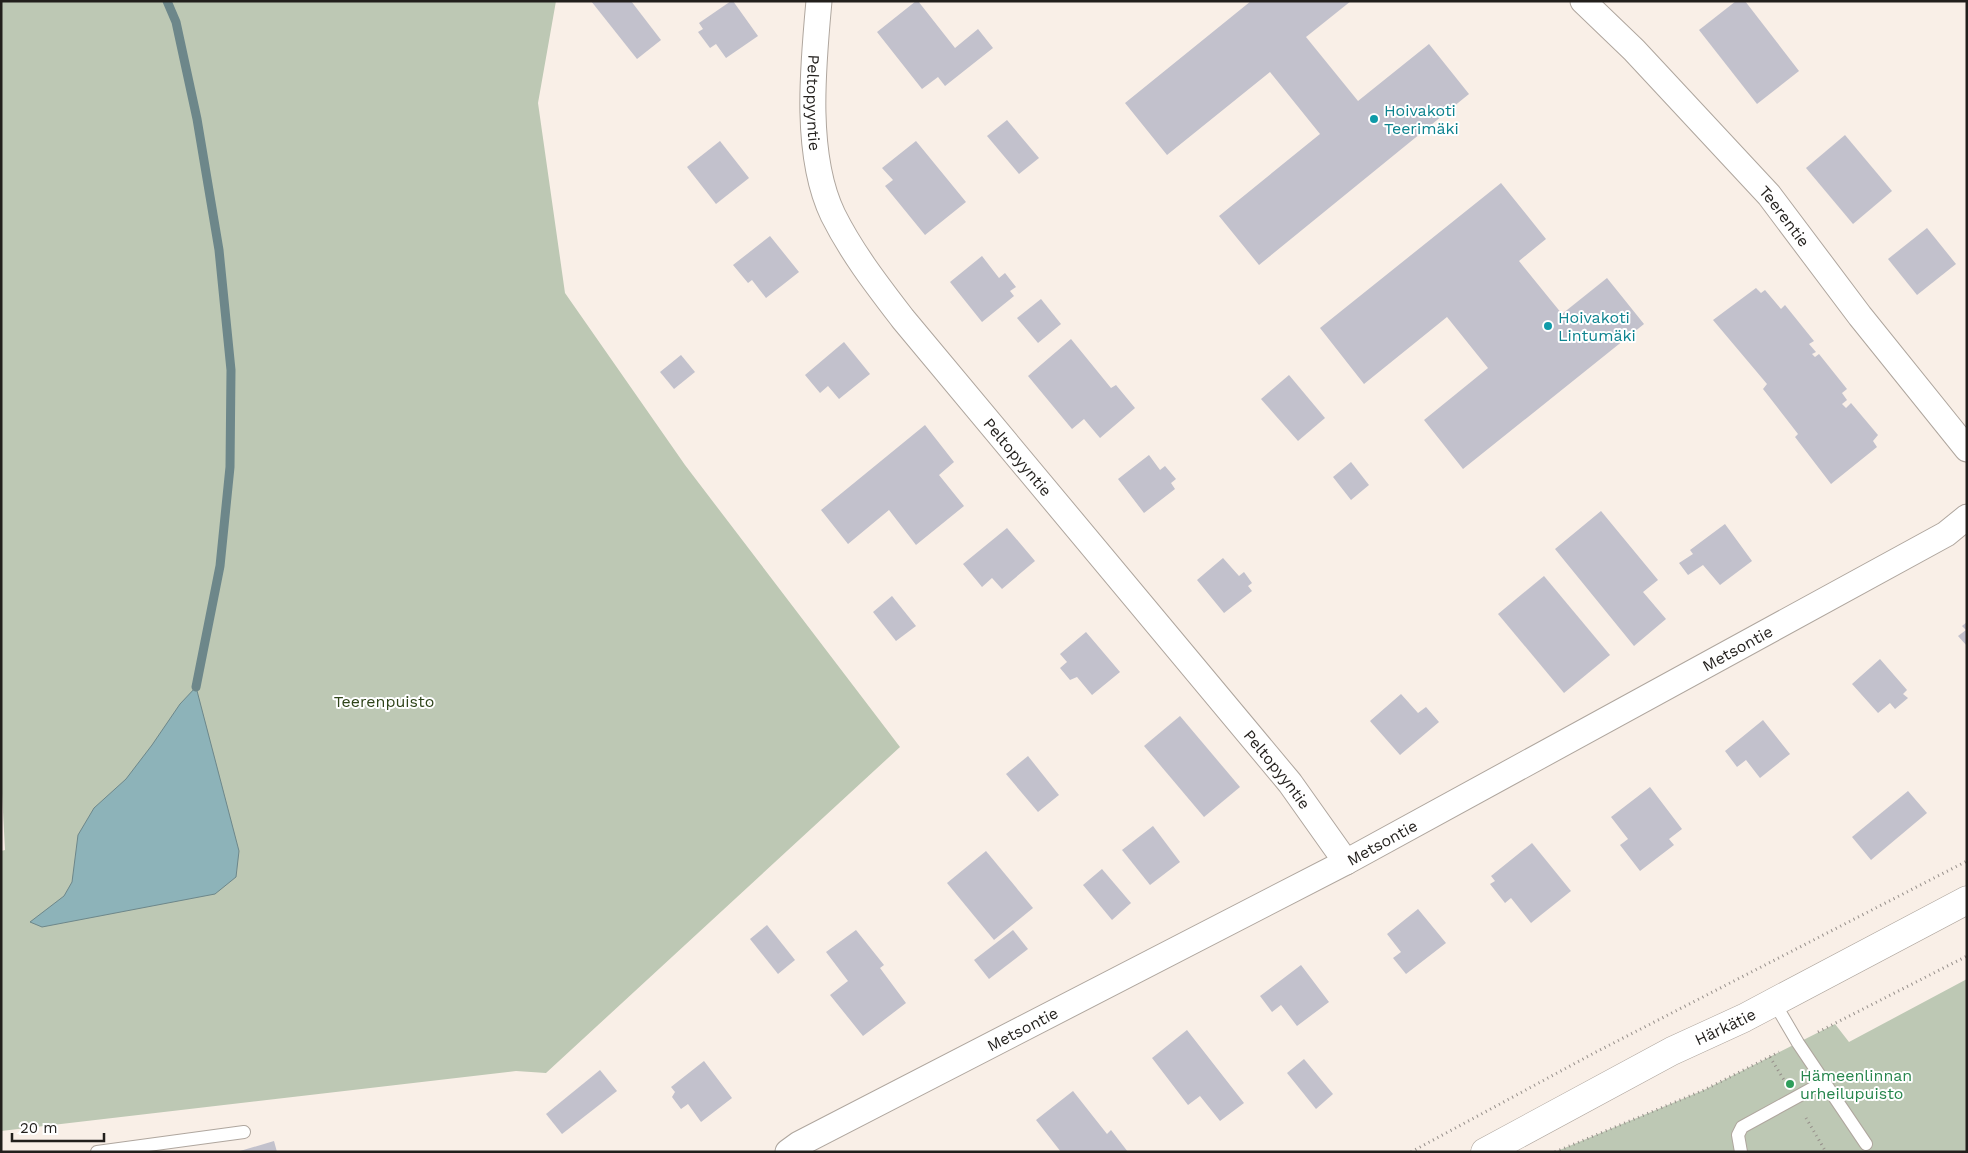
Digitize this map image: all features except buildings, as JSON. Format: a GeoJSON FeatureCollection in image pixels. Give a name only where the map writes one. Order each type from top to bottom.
{"type":"FeatureCollection","features":[{"type":"Feature","properties":{"kind":"main road","name":"Härkätie"},"geometry":{"type":"LineString","coordinates":[[1485,1152],[1672,1052],[1774,1002],[1967,900]]}},
{"type":"Feature","properties":{"kind":"street","name":"Peltopyyntie"},"geometry":{"type":"LineString","coordinates":[[819,1],[814,46],[813,113],[817,161],[832,213],[857,258],[903,319],[1290,783],[1346,862]]}},
{"type":"Feature","properties":{"kind":"street","name":"Teerentie"},"geometry":{"type":"LineString","coordinates":[[1583,1],[1634,50],[1769,195],[1860,316],[1967,449]]}},
{"type":"Feature","properties":{"kind":"street","name":"Metsontie"},"geometry":{"type":"LineString","coordinates":[[788,1152],[799,1144],[1346,862],[1946,534],[1967,517]]}},
{"type":"Feature","properties":{"kind":"lane"},"geometry":{"type":"LineString","coordinates":[[1774,1002],[1798,1043],[1866,1144]]}},
{"type":"Feature","properties":{"kind":"lane"},"geometry":{"type":"LineString","coordinates":[[1741,1152],[1738,1135],[1742,1127],[1824,1082]]}},
{"type":"Feature","properties":{"kind":"lane"},"geometry":{"type":"LineString","coordinates":[[97,1152],[244,1132]]}},
{"type":"Feature","properties":{"kind":"path"},"geometry":{"type":"LineString","coordinates":[[1411,1152],[1605,1048],[1967,861]]}},
{"type":"Feature","properties":{"kind":"path"},"geometry":{"type":"LineString","coordinates":[[1555,1152],[1704,1090],[1967,956]]}},
{"type":"Feature","properties":{"kind":"path"},"geometry":{"type":"LineString","coordinates":[[1808,1122],[1826,1152]]}},
{"type":"Feature","properties":{"kind":"green space","name":"Teerenpuisto"},"geometry":{"type":"Polygon","coordinates":[[[1,1],[556,1],[538,103],[565,293],[685,465],[900,747],[546,1073],[516,1071],[1,1131],[1,851],[5,850],[1,774],[1,1]]]}},
{"type":"Feature","properties":{"kind":"green space","name":"Hämeenlinnan urheilupuisto"},"geometry":{"type":"Polygon","coordinates":[[[1967,979],[1967,1152],[1555,1152],[1704,1090],[1835,1024],[1849,1042],[1967,979]]]}},
{"type":"Feature","properties":{"kind":"water"},"geometry":{"type":"Polygon","coordinates":[[[196,687],[239,851],[236,877],[215,894],[42,927],[30,922],[64,896],[72,882],[78,835],[94,808],[126,779],[180,704],[196,687]]]}},
{"type":"Feature","properties":{"kind":"waterway"},"geometry":{"type":"LineString","coordinates":[[167,1],[176,22],[197,119],[219,250],[231,370],[230,467],[220,566],[196,687]]}},
{"type":"Feature","properties":{"kind":"place","name":"Hoivakoti Teerimäki"},"geometry":{"type":"Point","coordinates":[1374,119]}},
{"type":"Feature","properties":{"kind":"place","name":"Hoivakoti Lintumäki"},"geometry":{"type":"Point","coordinates":[1548,326]}},
{"type":"Feature","properties":{"kind":"place","name":"Hämeenlinnan urheilupuisto"},"geometry":{"type":"Point","coordinates":[1790,1084]}}]}
